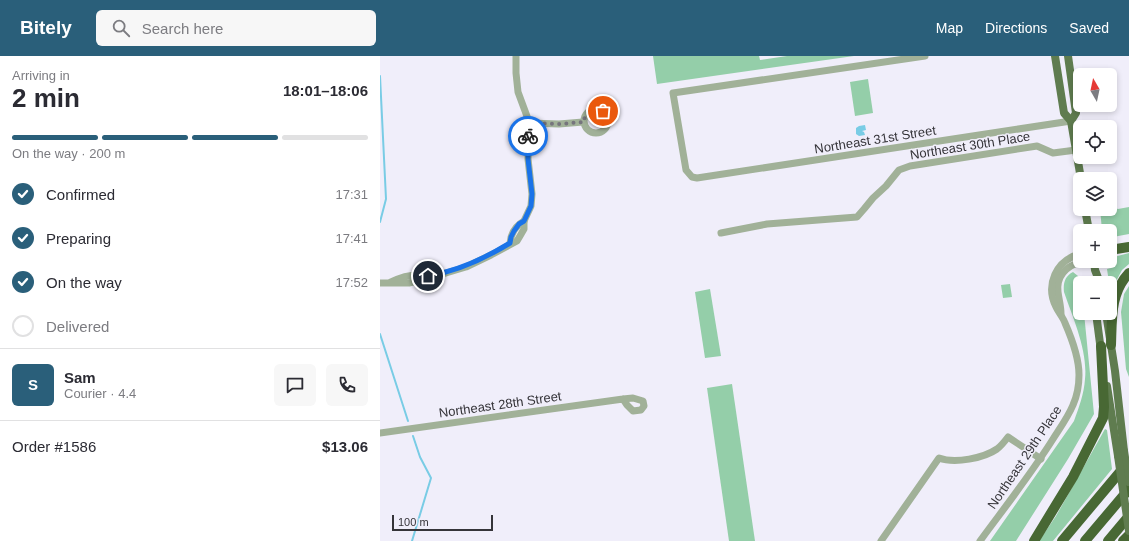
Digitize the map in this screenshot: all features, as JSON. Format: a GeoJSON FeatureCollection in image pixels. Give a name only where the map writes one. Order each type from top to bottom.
{"type":"FeatureCollection","features":[{"type":"Feature","properties":{"kind":"highway"},"geometry":{"type":"LineString","coordinates":[[1117,249],[1129,247]]}},
{"type":"Feature","properties":{"kind":"highway"},"geometry":{"type":"LineString","coordinates":[[1034,541],[1073,477],[1103,418],[1106,346],[1113,304],[1120,285],[1129,273]]}},
{"type":"Feature","properties":{"kind":"highway"},"geometry":{"type":"LineString","coordinates":[[1062,541],[1129,461]]}},
{"type":"Feature","properties":{"kind":"highway"},"geometry":{"type":"LineString","coordinates":[[1085,541],[1129,489]]}},
{"type":"Feature","properties":{"kind":"highway"},"geometry":{"type":"LineString","coordinates":[[1108,541],[1129,516]]}},
{"type":"Feature","properties":{"kind":"highway"},"geometry":{"type":"LineString","coordinates":[[1123,541],[1129,535]]}},
{"type":"Feature","properties":{"kind":"main road"},"geometry":{"type":"LineString","coordinates":[[1054,56],[1064,113],[1071,122],[1073,133]]}},
{"type":"Feature","properties":{"kind":"main road"},"geometry":{"type":"LineString","coordinates":[[1068,56],[1076,113],[1071,122]]}},
{"type":"Feature","properties":{"kind":"main road"},"geometry":{"type":"LineString","coordinates":[[1098,320],[1106,346]]}},
{"type":"Feature","properties":{"kind":"main road"},"geometry":{"type":"LineString","coordinates":[[1106,320],[1106,346],[1121,454],[1129,531]]}},
{"type":"Feature","properties":{"kind":"main road"},"geometry":{"type":"LineString","coordinates":[[1121,454],[1129,482]]}},
{"type":"Feature","properties":{"kind":"street"},"geometry":{"type":"LineString","coordinates":[[380,283],[409,283],[421,280],[428,276],[446,273],[491,255],[517,240],[520,236],[524,229],[524,221],[531,206],[532,194],[528,159],[529,123],[518,92],[516,56]]}},
{"type":"Feature","properties":{"kind":"street","name":"Northeast 31st Street"},"geometry":{"type":"LineString","coordinates":[[925,56],[673,93],[686,170],[692,177],[697,178],[1071,122]]}},
{"type":"Feature","properties":{"kind":"street"},"geometry":{"type":"LineString","coordinates":[[529,123],[559,124],[584,122]]}},
{"type":"Feature","properties":{"kind":"street","name":"Northeast 30th Place"},"geometry":{"type":"LineString","coordinates":[[721,233],[767,224],[857,217],[872,198],[886,186],[899,170],[910,166],[1037,146],[1053,153],[1073,150]]}},
{"type":"Feature","properties":{"kind":"street","name":"Northeast 29th Place"},"geometry":{"type":"LineString","coordinates":[[980,541],[1041,458],[1069,414],[1077,392],[1079,376],[1074,346],[1061,314],[1056,308],[1052,293],[1053,276],[1061,265],[1073,257]]}},
{"type":"Feature","properties":{"kind":"street","name":"Northeast 29th Place"},"geometry":{"type":"LineString","coordinates":[[1061,314],[1058,294],[1058,280],[1061,274],[1073,264]]}},
{"type":"Feature","properties":{"kind":"street","name":"Northeast 28th Street"},"geometry":{"type":"LineString","coordinates":[[380,433],[623,399]]}},
{"type":"Feature","properties":{"kind":"street"},"geometry":{"type":"LineString","coordinates":[[881,541],[939,458],[946,460],[958,460],[985,455],[998,448],[1008,437],[1041,458]]}},
{"type":"Feature","properties":{"kind":"green space"},"geometry":{"type":"Polygon","coordinates":[[[653,56],[759,56],[760,60],[787,56],[854,56],[657,84],[653,56]]]}},
{"type":"Feature","properties":{"kind":"green space"},"geometry":{"type":"Polygon","coordinates":[[[868,79],[873,113],[855,116],[850,82],[868,79]]]}},
{"type":"Feature","properties":{"kind":"green space"},"geometry":{"type":"Polygon","coordinates":[[[1129,207],[1129,234],[1117,236],[1117,224],[1101,224],[1101,216],[1117,216],[1117,209],[1129,207]]]}},
{"type":"Feature","properties":{"kind":"green space"},"geometry":{"type":"Polygon","coordinates":[[[1129,253],[1129,264],[1122,270],[1117,280],[1117,276],[1108,276],[1107,269],[1117,268],[1117,256],[1129,253]]]}},
{"type":"Feature","properties":{"kind":"green space"},"geometry":{"type":"Polygon","coordinates":[[[1073,272],[1078,276],[1073,276],[1073,318],[1064,292],[1064,283],[1073,272]]]}},
{"type":"Feature","properties":{"kind":"green space"},"geometry":{"type":"Polygon","coordinates":[[[1010,284],[1012,297],[1003,298],[1001,285],[1010,284]]]}},
{"type":"Feature","properties":{"kind":"green space"},"geometry":{"type":"Polygon","coordinates":[[[1129,286],[1129,377],[1126,369],[1121,312],[1124,294],[1129,286]]]}},
{"type":"Feature","properties":{"kind":"green space"},"geometry":{"type":"Polygon","coordinates":[[[710,289],[721,356],[705,358],[695,292],[710,289]]]}},
{"type":"Feature","properties":{"kind":"green space"},"geometry":{"type":"Polygon","coordinates":[[[1074,320],[1085,320],[1094,414],[1068,459],[1016,541],[990,541],[1074,421],[1084,390],[1085,379],[1084,357],[1074,320]]]}},
{"type":"Feature","properties":{"kind":"green space"},"geometry":{"type":"Polygon","coordinates":[[[732,384],[755,541],[729,541],[707,388],[732,384]]]}},
{"type":"Feature","properties":{"kind":"green space"},"geometry":{"type":"Polygon","coordinates":[[[1105,429],[1107,430],[1112,469],[1053,541],[1039,541],[1056,516],[1105,429]]]}},
{"type":"Feature","properties":{"kind":"water"},"geometry":{"type":"Polygon","coordinates":[[[865,125],[866,130],[862,131],[865,135],[859,136],[856,134],[856,128],[865,125]]]}},
{"type":"Feature","properties":{"kind":"waterway"},"geometry":{"type":"LineString","coordinates":[[380,76],[386,199],[380,222]]}},
{"type":"Feature","properties":{"kind":"waterway"},"geometry":{"type":"LineString","coordinates":[[380,334],[408,421]]}},
{"type":"Feature","properties":{"kind":"waterway"},"geometry":{"type":"LineString","coordinates":[[412,541],[431,478],[420,457],[413,436]]}},
{"type":"Feature","properties":{"kind":"way so far"},"geometry":{"type":"LineString","coordinates":[[528,136],[529,123],[559,124],[584,122],[585,115],[589,110],[596,108],[603,111]]}},
{"type":"Feature","properties":{"kind":"route"},"geometry":{"type":"LineString","coordinates":[[428,276],[446,273],[466,266],[491,255],[510,243],[514,231],[519,224],[524,221],[531,206],[532,194],[528,159],[528,136]]}}]}
